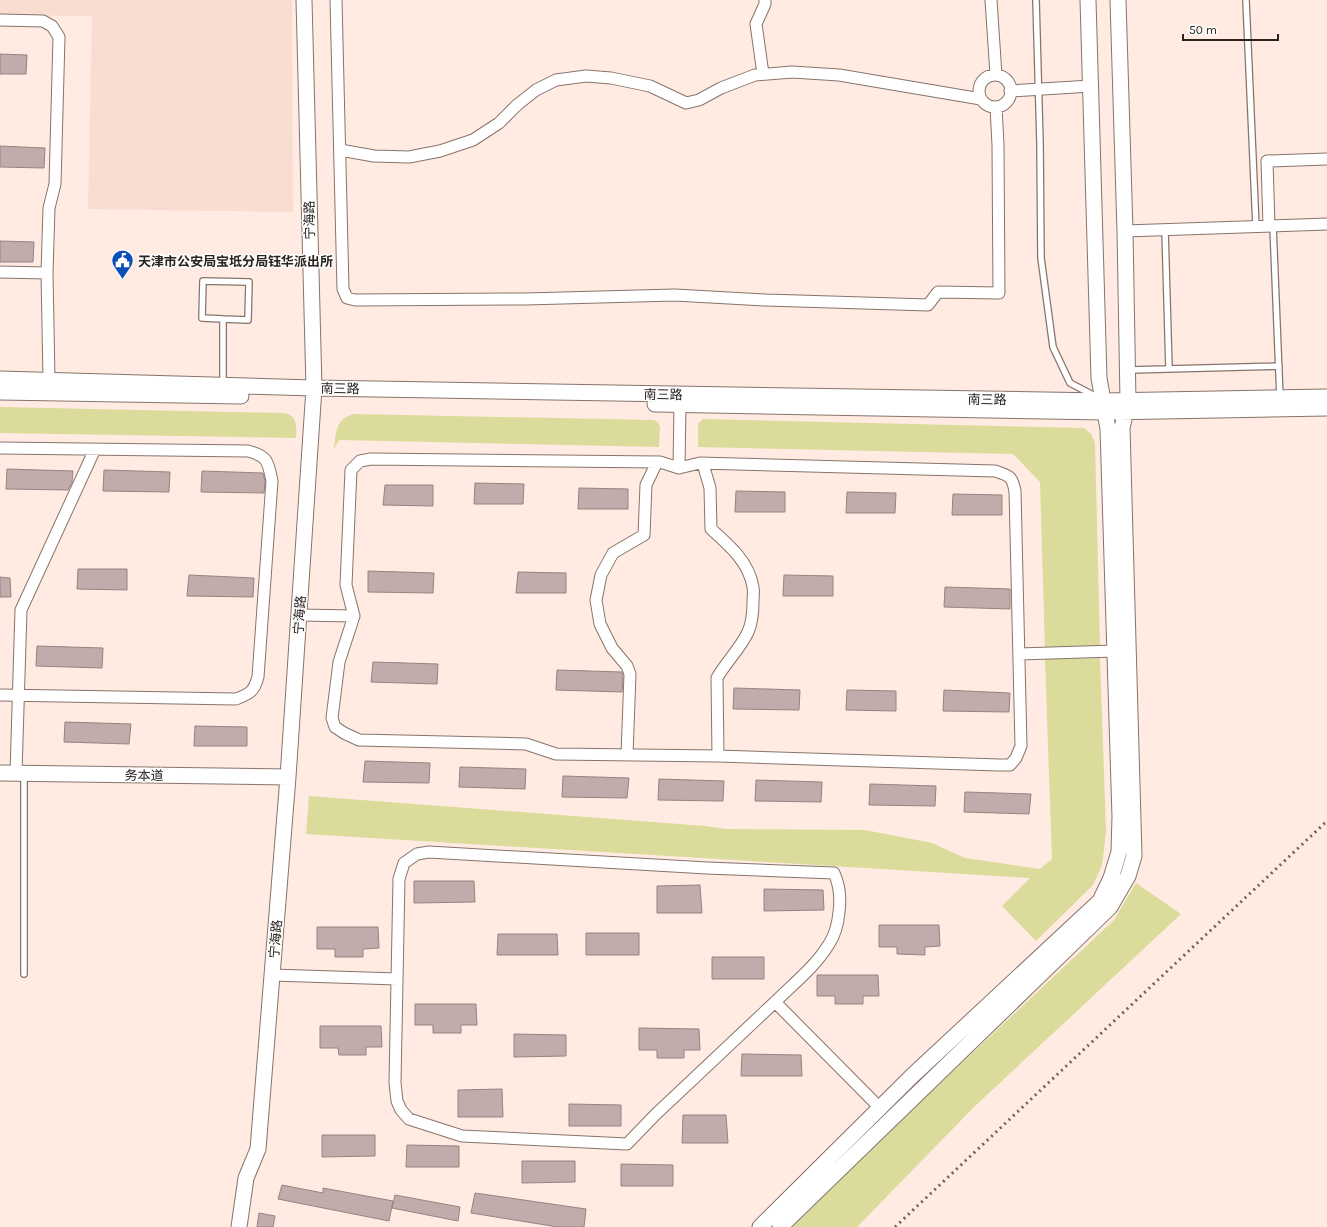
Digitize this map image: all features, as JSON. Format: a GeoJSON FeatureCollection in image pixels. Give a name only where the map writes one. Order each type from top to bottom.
{"type":"FeatureCollection","features":[{"type":"Feature","properties":{"kind":"street","name":"宁海路"},"geometry":{"type":"LineString","coordinates":[[239,1227],[246,1178],[258,1149],[288,777],[313,393],[304,0]]}},
{"type":"Feature","properties":{"kind":"street"},"geometry":{"type":"LineString","coordinates":[[336,0],[343,289],[347,298],[355,300],[525,299],[675,295],[766,300],[928,305],[938,292],[999,293],[998,145],[996,107]]}},
{"type":"Feature","properties":{"kind":"street"},"geometry":{"type":"LineString","coordinates":[[763,74],[756,24],[766,0]]}},
{"type":"Feature","properties":{"kind":"street"},"geometry":{"type":"LineString","coordinates":[[991,0],[996,75]]}},
{"type":"Feature","properties":{"kind":"street"},"geometry":{"type":"LineString","coordinates":[[760,1227],[912,1076],[1100,901],[1111,878],[1119,852],[1120,817],[1108,428],[1099,378],[1088,0]]}},
{"type":"Feature","properties":{"kind":"street"},"geometry":{"type":"LineString","coordinates":[[780,1227],[1110,907],[1128,876],[1134,856],[1122,428],[1127,406],[1128,370],[1118,0]]}},
{"type":"Feature","properties":{"kind":"street"},"geometry":{"type":"LineString","coordinates":[[0,20],[43,21],[52,26],[59,37],[55,184],[49,208],[47,273],[49,380]]}},
{"type":"Feature","properties":{"kind":"street"},"geometry":{"type":"LineString","coordinates":[[340,150],[374,156],[409,157],[440,151],[473,140],[499,123],[517,104],[536,90],[556,80],[586,76],[611,78],[650,86],[686,103],[698,100],[721,88],[755,75],[792,72],[839,75],[981,99]]}},
{"type":"Feature","properties":{"kind":"street"},"geometry":{"type":"LineString","coordinates":[[996,75],[1004,77],[1008,83],[1010,91],[1006,103],[996,107],[986,104],[981,99],[979,91],[981,83],[987,77],[996,75]]}},
{"type":"Feature","properties":{"kind":"street"},"geometry":{"type":"LineString","coordinates":[[1010,91],[1091,86]]}},
{"type":"Feature","properties":{"kind":"street"},"geometry":{"type":"LineString","coordinates":[[1271,226],[1267,161],[1327,159]]}},
{"type":"Feature","properties":{"kind":"street"},"geometry":{"type":"LineString","coordinates":[[1125,231],[1327,224]]}},
{"type":"Feature","properties":{"kind":"street"},"geometry":{"type":"LineString","coordinates":[[0,272],[47,273]]}},
{"type":"Feature","properties":{"kind":"street","name":"南三路"},"geometry":{"type":"LineString","coordinates":[[0,379],[223,385],[313,393],[680,404],[1327,408]]}},
{"type":"Feature","properties":{"kind":"street","name":"南三路"},"geometry":{"type":"LineString","coordinates":[[0,392],[313,393],[1104,406]]}},
{"type":"Feature","properties":{"kind":"street","name":"南三路"},"geometry":{"type":"LineString","coordinates":[[1127,406],[1327,397]]}},
{"type":"Feature","properties":{"kind":"street"},"geometry":{"type":"LineString","coordinates":[[679,468],[680,404]]}},
{"type":"Feature","properties":{"kind":"street"},"geometry":{"type":"LineString","coordinates":[[0,448],[95,450],[248,450],[260,454],[269,464],[272,481],[258,677],[256,686],[249,694],[236,699],[0,695]]}},
{"type":"Feature","properties":{"kind":"street"},"geometry":{"type":"LineString","coordinates":[[20,773],[18,695],[21,610],[95,450]]}},
{"type":"Feature","properties":{"kind":"street"},"geometry":{"type":"LineString","coordinates":[[371,459],[660,462],[679,468],[703,464],[995,472],[1007,475],[1013,481],[1016,491],[1021,746],[1016,758],[1010,765],[718,756],[556,754],[526,744],[359,740],[335,727],[332,718],[339,662],[354,616],[346,584],[352,470],[360,461],[371,459]]}},
{"type":"Feature","properties":{"kind":"street"},"geometry":{"type":"LineString","coordinates":[[627,755],[630,674],[627,666],[612,648],[600,624],[596,600],[601,575],[613,553],[644,535],[646,486],[657,462]]}},
{"type":"Feature","properties":{"kind":"street"},"geometry":{"type":"LineString","coordinates":[[703,464],[710,488],[711,529],[732,548],[746,566],[753,587],[753,611],[748,631],[736,652],[721,670],[717,678],[718,756]]}},
{"type":"Feature","properties":{"kind":"street"},"geometry":{"type":"LineString","coordinates":[[299,615],[354,616]]}},
{"type":"Feature","properties":{"kind":"street"},"geometry":{"type":"LineString","coordinates":[[1019,654],[1115,651]]}},
{"type":"Feature","properties":{"kind":"street","name":"务本道"},"geometry":{"type":"LineString","coordinates":[[0,773],[288,777]]}},
{"type":"Feature","properties":{"kind":"street"},"geometry":{"type":"LineString","coordinates":[[429,852],[707,868],[834,873],[839,884],[841,903],[838,924],[830,943],[816,961],[775,1002],[655,1115],[627,1144],[470,1136],[456,1134],[409,1119],[400,1110],[397,1101],[395,1083],[399,879],[404,863],[417,854],[429,852]]}},
{"type":"Feature","properties":{"kind":"street"},"geometry":{"type":"LineString","coordinates":[[272,975],[397,979]]}},
{"type":"Feature","properties":{"kind":"street"},"geometry":{"type":"LineString","coordinates":[[775,1002],[880,1108]]}},
{"type":"Feature","properties":{"kind":"lane"},"geometry":{"type":"LineString","coordinates":[[1036,0],[1041,258],[1053,348],[1070,383],[1104,406]]}},
{"type":"Feature","properties":{"kind":"lane"},"geometry":{"type":"LineString","coordinates":[[1246,0],[1256,227]]}},
{"type":"Feature","properties":{"kind":"lane"},"geometry":{"type":"LineString","coordinates":[[1271,226],[1280,398]]}},
{"type":"Feature","properties":{"kind":"lane"},"geometry":{"type":"LineString","coordinates":[[1165,230],[1169,369]]}},
{"type":"Feature","properties":{"kind":"lane"},"geometry":{"type":"LineString","coordinates":[[203,281],[248,282],[248,320],[223,319],[202,318],[203,281]]}},
{"type":"Feature","properties":{"kind":"lane"},"geometry":{"type":"LineString","coordinates":[[223,319],[223,385]]}},
{"type":"Feature","properties":{"kind":"lane"},"geometry":{"type":"LineString","coordinates":[[1128,370],[1279,366]]}},
{"type":"Feature","properties":{"kind":"lane"},"geometry":{"type":"LineString","coordinates":[[20,773],[24,974]]}},
{"type":"Feature","properties":{"kind":"shaded area"},"geometry":{"type":"Polygon","coordinates":[[[0,0],[292,0],[293,212],[88,209],[92,16],[0,15],[0,0]]]}},
{"type":"Feature","properties":{"kind":"green space"},"geometry":{"type":"Polygon","coordinates":[[[0,407],[284,413],[292,416],[294,419],[296,426],[296,438],[0,433],[0,407]]]}},
{"type":"Feature","properties":{"kind":"green space"},"geometry":{"type":"Polygon","coordinates":[[[354,414],[653,420],[658,422],[660,427],[659,447],[339,440],[334,449],[336,432],[340,423],[343,419],[354,414]]]}},
{"type":"Feature","properties":{"kind":"green space"},"geometry":{"type":"Polygon","coordinates":[[[703,419],[1084,428],[1091,434],[1095,443],[1100,647],[1045,649],[1040,482],[1013,454],[698,447],[698,424],[703,419]]]}},
{"type":"Feature","properties":{"kind":"green space"},"geometry":{"type":"Polygon","coordinates":[[[1100,658],[1106,830],[1101,868],[1093,885],[1036,941],[1002,906],[1030,878],[306,834],[309,796],[705,826],[727,829],[865,830],[932,843],[965,858],[1040,869],[1052,859],[1045,659],[1100,658]]]}},
{"type":"Feature","properties":{"kind":"green space"},"geometry":{"type":"Polygon","coordinates":[[[1136,883],[1181,914],[974,1107],[857,1227],[787,1227],[1114,920],[1136,883]]]}},
{"type":"Feature","properties":{"kind":"building"},"geometry":{"type":"Polygon","coordinates":[[[0,54],[27,55],[26,74],[0,74],[0,54]]]}},
{"type":"Feature","properties":{"kind":"building"},"geometry":{"type":"Polygon","coordinates":[[[0,146],[45,148],[44,168],[0,167],[0,146]]]}},
{"type":"Feature","properties":{"kind":"building"},"geometry":{"type":"Polygon","coordinates":[[[0,241],[34,242],[33,262],[0,262],[0,241]]]}},
{"type":"Feature","properties":{"kind":"building"},"geometry":{"type":"Polygon","coordinates":[[[7,469],[73,471],[72,482],[68,490],[6,489],[7,469]]]}},
{"type":"Feature","properties":{"kind":"building"},"geometry":{"type":"Polygon","coordinates":[[[104,470],[170,472],[169,492],[103,491],[104,470]]]}},
{"type":"Feature","properties":{"kind":"building"},"geometry":{"type":"Polygon","coordinates":[[[202,471],[263,473],[265,481],[264,493],[201,492],[202,471]]]}},
{"type":"Feature","properties":{"kind":"building"},"geometry":{"type":"Polygon","coordinates":[[[475,483],[524,484],[523,504],[474,504],[475,483]]]}},
{"type":"Feature","properties":{"kind":"building"},"geometry":{"type":"Polygon","coordinates":[[[385,485],[433,485],[433,506],[383,505],[385,485]]]}},
{"type":"Feature","properties":{"kind":"building"},"geometry":{"type":"Polygon","coordinates":[[[579,488],[628,489],[628,509],[578,509],[579,488]]]}},
{"type":"Feature","properties":{"kind":"building"},"geometry":{"type":"Polygon","coordinates":[[[736,491],[785,492],[785,512],[735,512],[736,491]]]}},
{"type":"Feature","properties":{"kind":"building"},"geometry":{"type":"Polygon","coordinates":[[[847,492],[896,493],[895,513],[846,513],[847,492]]]}},
{"type":"Feature","properties":{"kind":"building"},"geometry":{"type":"Polygon","coordinates":[[[953,494],[1002,495],[1002,515],[952,515],[953,494]]]}},
{"type":"Feature","properties":{"kind":"building"},"geometry":{"type":"Polygon","coordinates":[[[78,569],[127,569],[127,590],[77,589],[78,569]]]}},
{"type":"Feature","properties":{"kind":"building"},"geometry":{"type":"Polygon","coordinates":[[[368,571],[434,573],[433,593],[368,592],[368,571]]]}},
{"type":"Feature","properties":{"kind":"building"},"geometry":{"type":"Polygon","coordinates":[[[518,572],[566,573],[566,593],[516,593],[518,572]]]}},
{"type":"Feature","properties":{"kind":"building"},"geometry":{"type":"Polygon","coordinates":[[[189,575],[254,578],[253,597],[187,596],[189,575]]]}},
{"type":"Feature","properties":{"kind":"building"},"geometry":{"type":"Polygon","coordinates":[[[784,575],[833,576],[833,596],[783,596],[784,575]]]}},
{"type":"Feature","properties":{"kind":"building"},"geometry":{"type":"Polygon","coordinates":[[[0,577],[10,578],[11,597],[0,597],[0,577]]]}},
{"type":"Feature","properties":{"kind":"building"},"geometry":{"type":"Polygon","coordinates":[[[945,587],[1010,589],[1010,609],[944,607],[945,587]]]}},
{"type":"Feature","properties":{"kind":"building"},"geometry":{"type":"Polygon","coordinates":[[[37,646],[103,648],[102,668],[36,666],[37,646]]]}},
{"type":"Feature","properties":{"kind":"building"},"geometry":{"type":"Polygon","coordinates":[[[373,662],[438,664],[437,684],[371,682],[373,662]]]}},
{"type":"Feature","properties":{"kind":"building"},"geometry":{"type":"Polygon","coordinates":[[[557,670],[622,672],[622,692],[556,690],[557,670]]]}},
{"type":"Feature","properties":{"kind":"building"},"geometry":{"type":"Polygon","coordinates":[[[734,688],[800,690],[799,710],[733,709],[734,688]]]}},
{"type":"Feature","properties":{"kind":"building"},"geometry":{"type":"Polygon","coordinates":[[[847,690],[896,691],[896,711],[846,710],[847,690]]]}},
{"type":"Feature","properties":{"kind":"building"},"geometry":{"type":"Polygon","coordinates":[[[944,690],[1010,693],[1009,712],[943,711],[944,690]]]}},
{"type":"Feature","properties":{"kind":"building"},"geometry":{"type":"Polygon","coordinates":[[[65,722],[131,724],[129,744],[64,742],[65,722]]]}},
{"type":"Feature","properties":{"kind":"building"},"geometry":{"type":"Polygon","coordinates":[[[195,726],[247,727],[247,746],[194,746],[195,726]]]}},
{"type":"Feature","properties":{"kind":"building"},"geometry":{"type":"Polygon","coordinates":[[[365,761],[430,763],[429,783],[363,782],[365,761]]]}},
{"type":"Feature","properties":{"kind":"building"},"geometry":{"type":"Polygon","coordinates":[[[460,767],[526,769],[525,789],[459,787],[460,767]]]}},
{"type":"Feature","properties":{"kind":"building"},"geometry":{"type":"Polygon","coordinates":[[[563,776],[629,778],[627,798],[562,797],[563,776]]]}},
{"type":"Feature","properties":{"kind":"building"},"geometry":{"type":"Polygon","coordinates":[[[659,779],[724,781],[723,801],[658,800],[659,779]]]}},
{"type":"Feature","properties":{"kind":"building"},"geometry":{"type":"Polygon","coordinates":[[[756,780],[822,782],[821,802],[755,801],[756,780]]]}},
{"type":"Feature","properties":{"kind":"building"},"geometry":{"type":"Polygon","coordinates":[[[870,784],[936,786],[935,806],[869,805],[870,784]]]}},
{"type":"Feature","properties":{"kind":"building"},"geometry":{"type":"Polygon","coordinates":[[[965,792],[1031,794],[1029,814],[964,812],[965,792]]]}},
{"type":"Feature","properties":{"kind":"building"},"geometry":{"type":"Polygon","coordinates":[[[414,881],[474,881],[475,902],[414,903],[414,881]]]}},
{"type":"Feature","properties":{"kind":"building"},"geometry":{"type":"Polygon","coordinates":[[[700,885],[702,913],[657,913],[657,886],[700,885]]]}},
{"type":"Feature","properties":{"kind":"building"},"geometry":{"type":"Polygon","coordinates":[[[764,889],[823,890],[824,910],[764,911],[764,889]]]}},
{"type":"Feature","properties":{"kind":"building"},"geometry":{"type":"Polygon","coordinates":[[[879,925],[939,925],[940,946],[925,947],[925,955],[897,954],[897,947],[879,947],[879,925]]]}},
{"type":"Feature","properties":{"kind":"building"},"geometry":{"type":"Polygon","coordinates":[[[317,927],[378,927],[379,948],[363,949],[363,957],[335,957],[335,949],[317,949],[317,927]]]}},
{"type":"Feature","properties":{"kind":"building"},"geometry":{"type":"Polygon","coordinates":[[[586,933],[639,933],[639,955],[586,955],[586,933]]]}},
{"type":"Feature","properties":{"kind":"building"},"geometry":{"type":"Polygon","coordinates":[[[498,934],[557,934],[558,955],[497,955],[498,934]]]}},
{"type":"Feature","properties":{"kind":"building"},"geometry":{"type":"Polygon","coordinates":[[[712,957],[764,957],[764,979],[712,979],[712,957]]]}},
{"type":"Feature","properties":{"kind":"building"},"geometry":{"type":"Polygon","coordinates":[[[817,975],[878,975],[879,996],[863,996],[863,1004],[835,1004],[835,996],[817,996],[817,975]]]}},
{"type":"Feature","properties":{"kind":"building"},"geometry":{"type":"Polygon","coordinates":[[[415,1004],[476,1004],[477,1025],[461,1025],[461,1033],[433,1033],[433,1025],[415,1025],[415,1004]]]}},
{"type":"Feature","properties":{"kind":"building"},"geometry":{"type":"Polygon","coordinates":[[[320,1026],[381,1026],[382,1047],[366,1047],[366,1055],[339,1055],[338,1048],[320,1048],[320,1026]]]}},
{"type":"Feature","properties":{"kind":"building"},"geometry":{"type":"Polygon","coordinates":[[[639,1028],[699,1029],[700,1050],[684,1050],[684,1058],[657,1058],[657,1050],[639,1050],[639,1028]]]}},
{"type":"Feature","properties":{"kind":"building"},"geometry":{"type":"Polygon","coordinates":[[[514,1034],[566,1035],[566,1056],[514,1057],[514,1034]]]}},
{"type":"Feature","properties":{"kind":"building"},"geometry":{"type":"Polygon","coordinates":[[[742,1054],[801,1055],[802,1076],[741,1076],[742,1054]]]}},
{"type":"Feature","properties":{"kind":"building"},"geometry":{"type":"Polygon","coordinates":[[[502,1089],[503,1117],[458,1117],[458,1090],[502,1089]]]}},
{"type":"Feature","properties":{"kind":"building"},"geometry":{"type":"Polygon","coordinates":[[[569,1104],[621,1105],[621,1126],[569,1126],[569,1104]]]}},
{"type":"Feature","properties":{"kind":"building"},"geometry":{"type":"Polygon","coordinates":[[[683,1115],[726,1115],[728,1143],[682,1143],[683,1115]]]}},
{"type":"Feature","properties":{"kind":"building"},"geometry":{"type":"Polygon","coordinates":[[[322,1135],[375,1135],[375,1156],[322,1157],[322,1135]]]}},
{"type":"Feature","properties":{"kind":"building"},"geometry":{"type":"Polygon","coordinates":[[[407,1145],[459,1146],[459,1167],[406,1167],[407,1145]]]}},
{"type":"Feature","properties":{"kind":"building"},"geometry":{"type":"Polygon","coordinates":[[[522,1161],[575,1161],[575,1182],[522,1183],[522,1161]]]}},
{"type":"Feature","properties":{"kind":"building"},"geometry":{"type":"Polygon","coordinates":[[[621,1164],[673,1165],[673,1186],[621,1186],[621,1164]]]}},
{"type":"Feature","properties":{"kind":"building"},"geometry":{"type":"Polygon","coordinates":[[[282,1185],[323,1193],[323,1188],[393,1201],[389,1221],[278,1199],[282,1185]]]}},
{"type":"Feature","properties":{"kind":"building"},"geometry":{"type":"Polygon","coordinates":[[[475,1193],[586,1209],[584,1227],[558,1227],[471,1213],[475,1193]]]}},
{"type":"Feature","properties":{"kind":"building"},"geometry":{"type":"Polygon","coordinates":[[[395,1195],[460,1207],[458,1221],[392,1208],[395,1195]]]}},
{"type":"Feature","properties":{"kind":"building"},"geometry":{"type":"Polygon","coordinates":[[[259,1213],[275,1216],[273,1227],[257,1227],[259,1213]]]}},
{"type":"Feature","properties":{"kind":"railway"},"geometry":{"type":"LineString","coordinates":[[895,1227],[1327,821]]}},
{"type":"Feature","properties":{"kind":"place","name":"天津市公安局宝坻分局钰华派出所"},"geometry":{"type":"Point","coordinates":[122,280]}}]}
